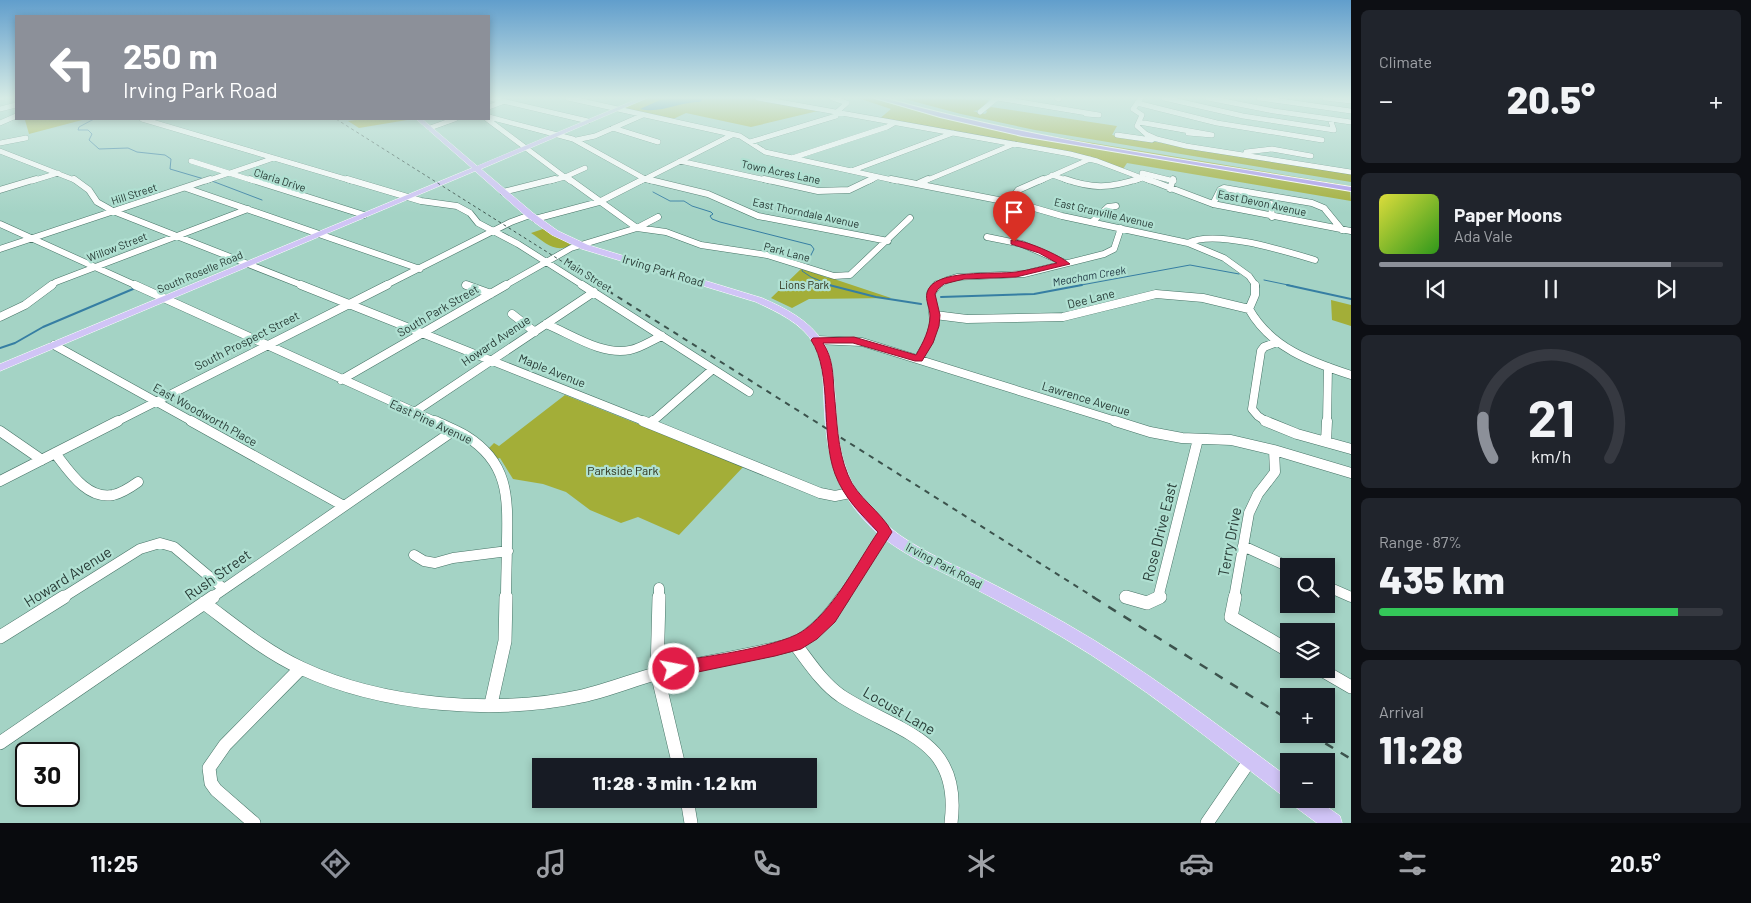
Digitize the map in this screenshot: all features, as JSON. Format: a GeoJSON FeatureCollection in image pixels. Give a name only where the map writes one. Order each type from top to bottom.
{"type":"FeatureCollection","features":[{"type":"Feature","properties":{"kind":"highway"},"geometry":{"type":"LineString","coordinates":[[1039,136],[1351,189]]}},
{"type":"Feature","properties":{"kind":"highway"},"geometry":{"type":"LineString","coordinates":[[1066,136],[1351,184]]}},
{"type":"Feature","properties":{"kind":"main road","name":"Irving Park Road"},"geometry":{"type":"LineString","coordinates":[[440,136],[532,217],[555,233],[579,245],[758,300],[795,319],[824,351],[835,456],[850,493],[885,532],[919,554],[1025,609],[1077,639],[1148,686],[1280,783]]}},
{"type":"Feature","properties":{"kind":"main road","name":"South Roselle Road"},"geometry":{"type":"LineString","coordinates":[[0,368],[550,136]]}},
{"type":"Feature","properties":{"kind":"main road"},"geometry":{"type":"LineString","coordinates":[[1313,808],[1333,823]]}},
{"type":"Feature","properties":{"kind":"street"},"geometry":{"type":"LineString","coordinates":[[201,136],[408,197]]}},
{"type":"Feature","properties":{"kind":"street"},"geometry":{"type":"LineString","coordinates":[[510,136],[637,228]]}},
{"type":"Feature","properties":{"kind":"street","name":"East Thorndale Avenue"},"geometry":{"type":"LineString","coordinates":[[564,136],[576,140],[645,179],[708,194],[758,216],[888,241]]}},
{"type":"Feature","properties":{"kind":"street"},"geometry":{"type":"LineString","coordinates":[[576,140],[591,136]]}},
{"type":"Feature","properties":{"kind":"street"},"geometry":{"type":"LineString","coordinates":[[640,136],[658,142]]}},
{"type":"Feature","properties":{"kind":"street","name":"South Prospect Street"},"geometry":{"type":"LineString","coordinates":[[0,481],[506,224],[599,202],[727,136]]}},
{"type":"Feature","properties":{"kind":"street","name":"East Granville Avenue"},"geometry":{"type":"LineString","coordinates":[[737,136],[766,152],[850,172],[1009,202],[1188,243],[1232,262],[1249,276],[1256,287],[1249,309]]}},
{"type":"Feature","properties":{"kind":"street"},"geometry":{"type":"LineString","coordinates":[[750,142],[769,136]]}},
{"type":"Feature","properties":{"kind":"street"},"geometry":{"type":"LineString","coordinates":[[792,158],[858,136]]}},
{"type":"Feature","properties":{"kind":"street"},"geometry":{"type":"LineString","coordinates":[[850,172],[943,136]]}},
{"type":"Feature","properties":{"kind":"street","name":"East Devon Avenue"},"geometry":{"type":"LineString","coordinates":[[971,136],[1090,159],[1213,204],[1351,231]]}},
{"type":"Feature","properties":{"kind":"street"},"geometry":{"type":"LineString","coordinates":[[1125,136],[1146,140],[1157,139],[1236,154],[1351,172]]}},
{"type":"Feature","properties":{"kind":"street"},"geometry":{"type":"LineString","coordinates":[[1152,136],[1157,139]]}},
{"type":"Feature","properties":{"kind":"street"},"geometry":{"type":"LineString","coordinates":[[1186,136],[1186,142]]}},
{"type":"Feature","properties":{"kind":"street"},"geometry":{"type":"LineString","coordinates":[[1300,136],[1322,140]]}},
{"type":"Feature","properties":{"kind":"street"},"geometry":{"type":"LineString","coordinates":[[0,143],[26,138]]}},
{"type":"Feature","properties":{"kind":"street"},"geometry":{"type":"LineString","coordinates":[[919,184],[1014,144]]}},
{"type":"Feature","properties":{"kind":"street"},"geometry":{"type":"LineString","coordinates":[[1236,154],[1266,150],[1311,156]]}},
{"type":"Feature","properties":{"kind":"street"},"geometry":{"type":"LineString","coordinates":[[1266,150],[1268,159]]}},
{"type":"Feature","properties":{"kind":"street"},"geometry":{"type":"LineString","coordinates":[[0,151],[84,184],[97,202],[113,212],[246,265]]}},
{"type":"Feature","properties":{"kind":"street","name":"Hill Street"},"geometry":{"type":"LineString","coordinates":[[0,249],[274,158]]}},
{"type":"Feature","properties":{"kind":"street"},"geometry":{"type":"LineString","coordinates":[[1009,202],[1018,190],[1090,159]]}},
{"type":"Feature","properties":{"kind":"street","name":"Claria Drive"},"geometry":{"type":"LineString","coordinates":[[191,161],[364,215]]}},
{"type":"Feature","properties":{"kind":"street","name":"Town Acres Lane"},"geometry":{"type":"LineString","coordinates":[[680,161],[818,191],[850,190],[877,177]]}},
{"type":"Feature","properties":{"kind":"street"},"geometry":{"type":"LineString","coordinates":[[503,192],[565,177],[585,168]]}},
{"type":"Feature","properties":{"kind":"street"},"geometry":{"type":"LineString","coordinates":[[0,190],[58,173]]}},
{"type":"Feature","properties":{"kind":"street","name":"East Devon Avenue"},"geometry":{"type":"LineString","coordinates":[[1132,174],[1142,173],[1172,178],[1174,180],[1170,189]]}},
{"type":"Feature","properties":{"kind":"street"},"geometry":{"type":"LineString","coordinates":[[1052,175],[1100,188],[1143,178]]}},
{"type":"Feature","properties":{"kind":"street"},"geometry":{"type":"LineString","coordinates":[[186,188],[420,269]]}},
{"type":"Feature","properties":{"kind":"street"},"geometry":{"type":"LineString","coordinates":[[1213,204],[1220,190],[1224,188],[1317,204],[1324,208],[1342,230]]}},
{"type":"Feature","properties":{"kind":"street","name":"Main Street"},"geometry":{"type":"LineString","coordinates":[[408,197],[428,203],[457,206],[470,213],[478,223],[518,244],[749,392]]}},
{"type":"Feature","properties":{"kind":"street"},"geometry":{"type":"LineString","coordinates":[[1271,204],[1272,216]]}},
{"type":"Feature","properties":{"kind":"street"},"geometry":{"type":"LineString","coordinates":[[1092,222],[1108,206],[1116,206]]}},
{"type":"Feature","properties":{"kind":"street","name":"Willow Street"},"geometry":{"type":"LineString","coordinates":[[1,315],[25,305],[56,282],[248,209]]}},
{"type":"Feature","properties":{"kind":"street"},"geometry":{"type":"LineString","coordinates":[[546,262],[579,245],[637,228],[658,217]]}},
{"type":"Feature","properties":{"kind":"street","name":"Park Lane"},"geometry":{"type":"LineString","coordinates":[[637,228],[666,232],[701,245],[767,255],[834,276],[843,277],[850,275],[888,241],[910,218]]}},
{"type":"Feature","properties":{"kind":"street"},"geometry":{"type":"LineString","coordinates":[[0,224],[164,299]]}},
{"type":"Feature","properties":{"kind":"street"},"geometry":{"type":"LineString","coordinates":[[918,359],[932,333],[935,315],[931,294],[934,287],[941,282],[964,276],[1016,275],[1112,251],[1121,228]]}},
{"type":"Feature","properties":{"kind":"street"},"geometry":{"type":"LineString","coordinates":[[987,237],[1022,244],[1065,264]]}},
{"type":"Feature","properties":{"kind":"street"},"geometry":{"type":"LineString","coordinates":[[1188,243],[1200,238],[1217,238],[1315,260]]}},
{"type":"Feature","properties":{"kind":"street","name":"South Park Street"},"geometry":{"type":"LineString","coordinates":[[341,380],[546,262]]}},
{"type":"Feature","properties":{"kind":"street","name":"Maple Avenue"},"geometry":{"type":"LineString","coordinates":[[246,265],[492,360],[820,492],[835,496],[850,493]]}},
{"type":"Feature","properties":{"kind":"street"},"geometry":{"type":"LineString","coordinates":[[466,285],[490,294]]}},
{"type":"Feature","properties":{"kind":"street","name":"Howard Avenue"},"geometry":{"type":"LineString","coordinates":[[413,413],[594,292]]}},
{"type":"Feature","properties":{"kind":"street","name":"Dee Lane"},"geometry":{"type":"LineString","coordinates":[[935,315],[974,319],[1063,317],[1156,294],[1195,296],[1249,309]]}},
{"type":"Feature","properties":{"kind":"street","name":"East Pine Avenue"},"geometry":{"type":"LineString","coordinates":[[164,299],[464,435],[484,449],[500,470],[508,501],[505,641],[491,704]]}},
{"type":"Feature","properties":{"kind":"street"},"geometry":{"type":"LineString","coordinates":[[1249,309],[1259,327],[1277,342],[1300,356],[1351,375]]}},
{"type":"Feature","properties":{"kind":"street"},"geometry":{"type":"LineString","coordinates":[[512,314],[535,332]]}},
{"type":"Feature","properties":{"kind":"street"},"geometry":{"type":"LineString","coordinates":[[546,324],[570,335],[618,351],[632,350],[662,336]]}},
{"type":"Feature","properties":{"kind":"street","name":"Lawrence Avenue"},"geometry":{"type":"LineString","coordinates":[[816,340],[854,340],[1150,432],[1198,439],[1231,440],[1274,450],[1351,473]]}},
{"type":"Feature","properties":{"kind":"street"},"geometry":{"type":"LineString","coordinates":[[1277,342],[1264,347],[1261,351],[1252,409],[1258,418],[1273,426],[1351,449]]}},
{"type":"Feature","properties":{"kind":"street","name":"East Woodworth Place"},"geometry":{"type":"LineString","coordinates":[[54,345],[344,506]]}},
{"type":"Feature","properties":{"kind":"street"},"geometry":{"type":"LineString","coordinates":[[1326,442],[1328,367]]}},
{"type":"Feature","properties":{"kind":"street"},"geometry":{"type":"LineString","coordinates":[[650,424],[713,369]]}},
{"type":"Feature","properties":{"kind":"street"},"geometry":{"type":"LineString","coordinates":[[0,431],[42,460]]}},
{"type":"Feature","properties":{"kind":"street","name":"Rush Street"},"geometry":{"type":"LineString","coordinates":[[0,743],[453,431]]}},
{"type":"Feature","properties":{"kind":"street","name":"Rose Drive East"},"geometry":{"type":"LineString","coordinates":[[1126,597],[1148,603],[1160,597],[1198,439]]}},
{"type":"Feature","properties":{"kind":"street","name":"Terry Drive"},"geometry":{"type":"LineString","coordinates":[[1274,450],[1275,472],[1271,481],[1258,494],[1252,504],[1231,617],[1280,646]]}},
{"type":"Feature","properties":{"kind":"street"},"geometry":{"type":"LineString","coordinates":[[54,453],[73,477],[95,493],[103,496],[119,493],[138,482]]}},
{"type":"Feature","properties":{"kind":"street"},"geometry":{"type":"LineString","coordinates":[[204,603],[269,650],[301,668],[346,685],[391,696],[434,702],[491,704],[572,698],[598,692],[657,673],[796,644],[812,634],[830,618],[885,532]]}},
{"type":"Feature","properties":{"kind":"street","name":"Howard Avenue"},"geometry":{"type":"LineString","coordinates":[[0,637],[140,549],[160,542],[174,547],[224,589]]}},
{"type":"Feature","properties":{"kind":"street"},"geometry":{"type":"LineString","coordinates":[[1244,546],[1280,563]]}},
{"type":"Feature","properties":{"kind":"street"},"geometry":{"type":"LineString","coordinates":[[414,555],[424,561],[435,563],[453,558],[508,551]]}},
{"type":"Feature","properties":{"kind":"street"},"geometry":{"type":"LineString","coordinates":[[659,588],[657,673],[678,758]]}},
{"type":"Feature","properties":{"kind":"street"},"geometry":{"type":"LineString","coordinates":[[1335,590],[1351,597]]}},
{"type":"Feature","properties":{"kind":"street","name":"Locust Lane"},"geometry":{"type":"LineString","coordinates":[[796,644],[818,674],[838,694],[916,736],[933,750],[946,766],[952,787],[954,797],[951,823]]}},
{"type":"Feature","properties":{"kind":"street"},"geometry":{"type":"LineString","coordinates":[[254,823],[216,790],[211,783],[209,768],[225,744],[301,668]]}},
{"type":"Feature","properties":{"kind":"street"},"geometry":{"type":"LineString","coordinates":[[1335,678],[1351,687]]}},
{"type":"Feature","properties":{"kind":"street"},"geometry":{"type":"LineString","coordinates":[[1207,823],[1250,760]]}},
{"type":"Feature","properties":{"kind":"street"},"geometry":{"type":"LineString","coordinates":[[689,808],[691,823]]}},
{"type":"Feature","properties":{"kind":"green space"},"geometry":{"type":"Polygon","coordinates":[[[969,136],[1031,136],[1350,191],[1351,201],[1127,163],[1123,169],[1099,160],[969,136]]]}},
{"type":"Feature","properties":{"kind":"green space"},"geometry":{"type":"Polygon","coordinates":[[[1046,136],[1351,186],[1351,188],[1046,136]]]}},
{"type":"Feature","properties":{"kind":"green space"},"geometry":{"type":"Polygon","coordinates":[[[1074,136],[1121,136],[1351,173],[1351,182],[1074,136]]]}},
{"type":"Feature","properties":{"kind":"green space"},"geometry":{"type":"Polygon","coordinates":[[[543,229],[571,245],[555,248],[531,233],[543,229]]]}},
{"type":"Feature","properties":{"kind":"green space","name":"Lions Park"},"geometry":{"type":"Polygon","coordinates":[[[802,268],[891,298],[809,299],[792,308],[771,298],[802,268]]]}},
{"type":"Feature","properties":{"kind":"green space"},"geometry":{"type":"Polygon","coordinates":[[[1331,300],[1351,305],[1351,326],[1332,320],[1331,300]]]}},
{"type":"Feature","properties":{"kind":"green space","name":"Parkside Park"},"geometry":{"type":"Polygon","coordinates":[[[565,395],[744,466],[679,535],[638,517],[621,523],[590,510],[566,492],[543,484],[513,479],[500,458],[497,459],[487,450],[494,443],[499,446],[565,395]]]}},
{"type":"Feature","properties":{"kind":"waterway"},"geometry":{"type":"LineString","coordinates":[[91,136],[89,140],[99,149],[128,148],[137,152],[165,155],[171,159],[170,169],[204,179]]}},
{"type":"Feature","properties":{"kind":"waterway"},"geometry":{"type":"LineString","coordinates":[[212,181],[262,200]]}},
{"type":"Feature","properties":{"kind":"waterway","name":"Meacham Creek"},"geometry":{"type":"LineString","coordinates":[[653,192],[670,201],[684,201],[692,206],[711,212],[713,214],[710,216],[712,219],[720,222],[811,245],[814,249],[806,265]]}},
{"type":"Feature","properties":{"kind":"waterway","name":"Meacham Creek"},"geometry":{"type":"LineString","coordinates":[[1076,286],[1190,265],[1239,274]]}},
{"type":"Feature","properties":{"kind":"waterway","name":"Meacham Creek"},"geometry":{"type":"LineString","coordinates":[[803,268],[802,271],[811,277],[833,286]]}},
{"type":"Feature","properties":{"kind":"waterway","name":"Meacham Creek"},"geometry":{"type":"LineString","coordinates":[[1264,280],[1293,286]]}},
{"type":"Feature","properties":{"kind":"waterway","name":"Meacham Creek"},"geometry":{"type":"LineString","coordinates":[[829,285],[876,297],[921,304]]}},
{"type":"Feature","properties":{"kind":"waterway","name":"Meacham Creek"},"geometry":{"type":"LineString","coordinates":[[941,297],[1034,294],[1082,285]]}},
{"type":"Feature","properties":{"kind":"waterway","name":"Meacham Creek"},"geometry":{"type":"LineString","coordinates":[[1287,285],[1351,299]]}},
{"type":"Feature","properties":{"kind":"waterway"},"geometry":{"type":"LineString","coordinates":[[0,348],[15,343],[43,327],[133,289]]}},
{"type":"Feature","properties":{"kind":"railway"},"geometry":{"type":"LineString","coordinates":[[364,136],[601,286]]}},
{"type":"Feature","properties":{"kind":"railway"},"geometry":{"type":"LineString","coordinates":[[599,285],[1095,598]]}},
{"type":"Feature","properties":{"kind":"railway"},"geometry":{"type":"LineString","coordinates":[[1093,597],[1280,714]]}},
{"type":"Feature","properties":{"kind":"railway"},"geometry":{"type":"LineString","coordinates":[[1325,743],[1351,759]]}},
{"type":"Feature","properties":{"kind":"route"},"geometry":{"type":"LineString","coordinates":[[674,669],[796,644],[812,634],[830,618],[885,532],[850,493],[841,473],[835,456],[824,351],[816,340],[854,340],[918,359],[928,343],[934,326],[935,315],[931,294],[934,287],[941,282],[964,276],[1016,275],[1065,264],[1042,252],[1014,242]]}}]}
